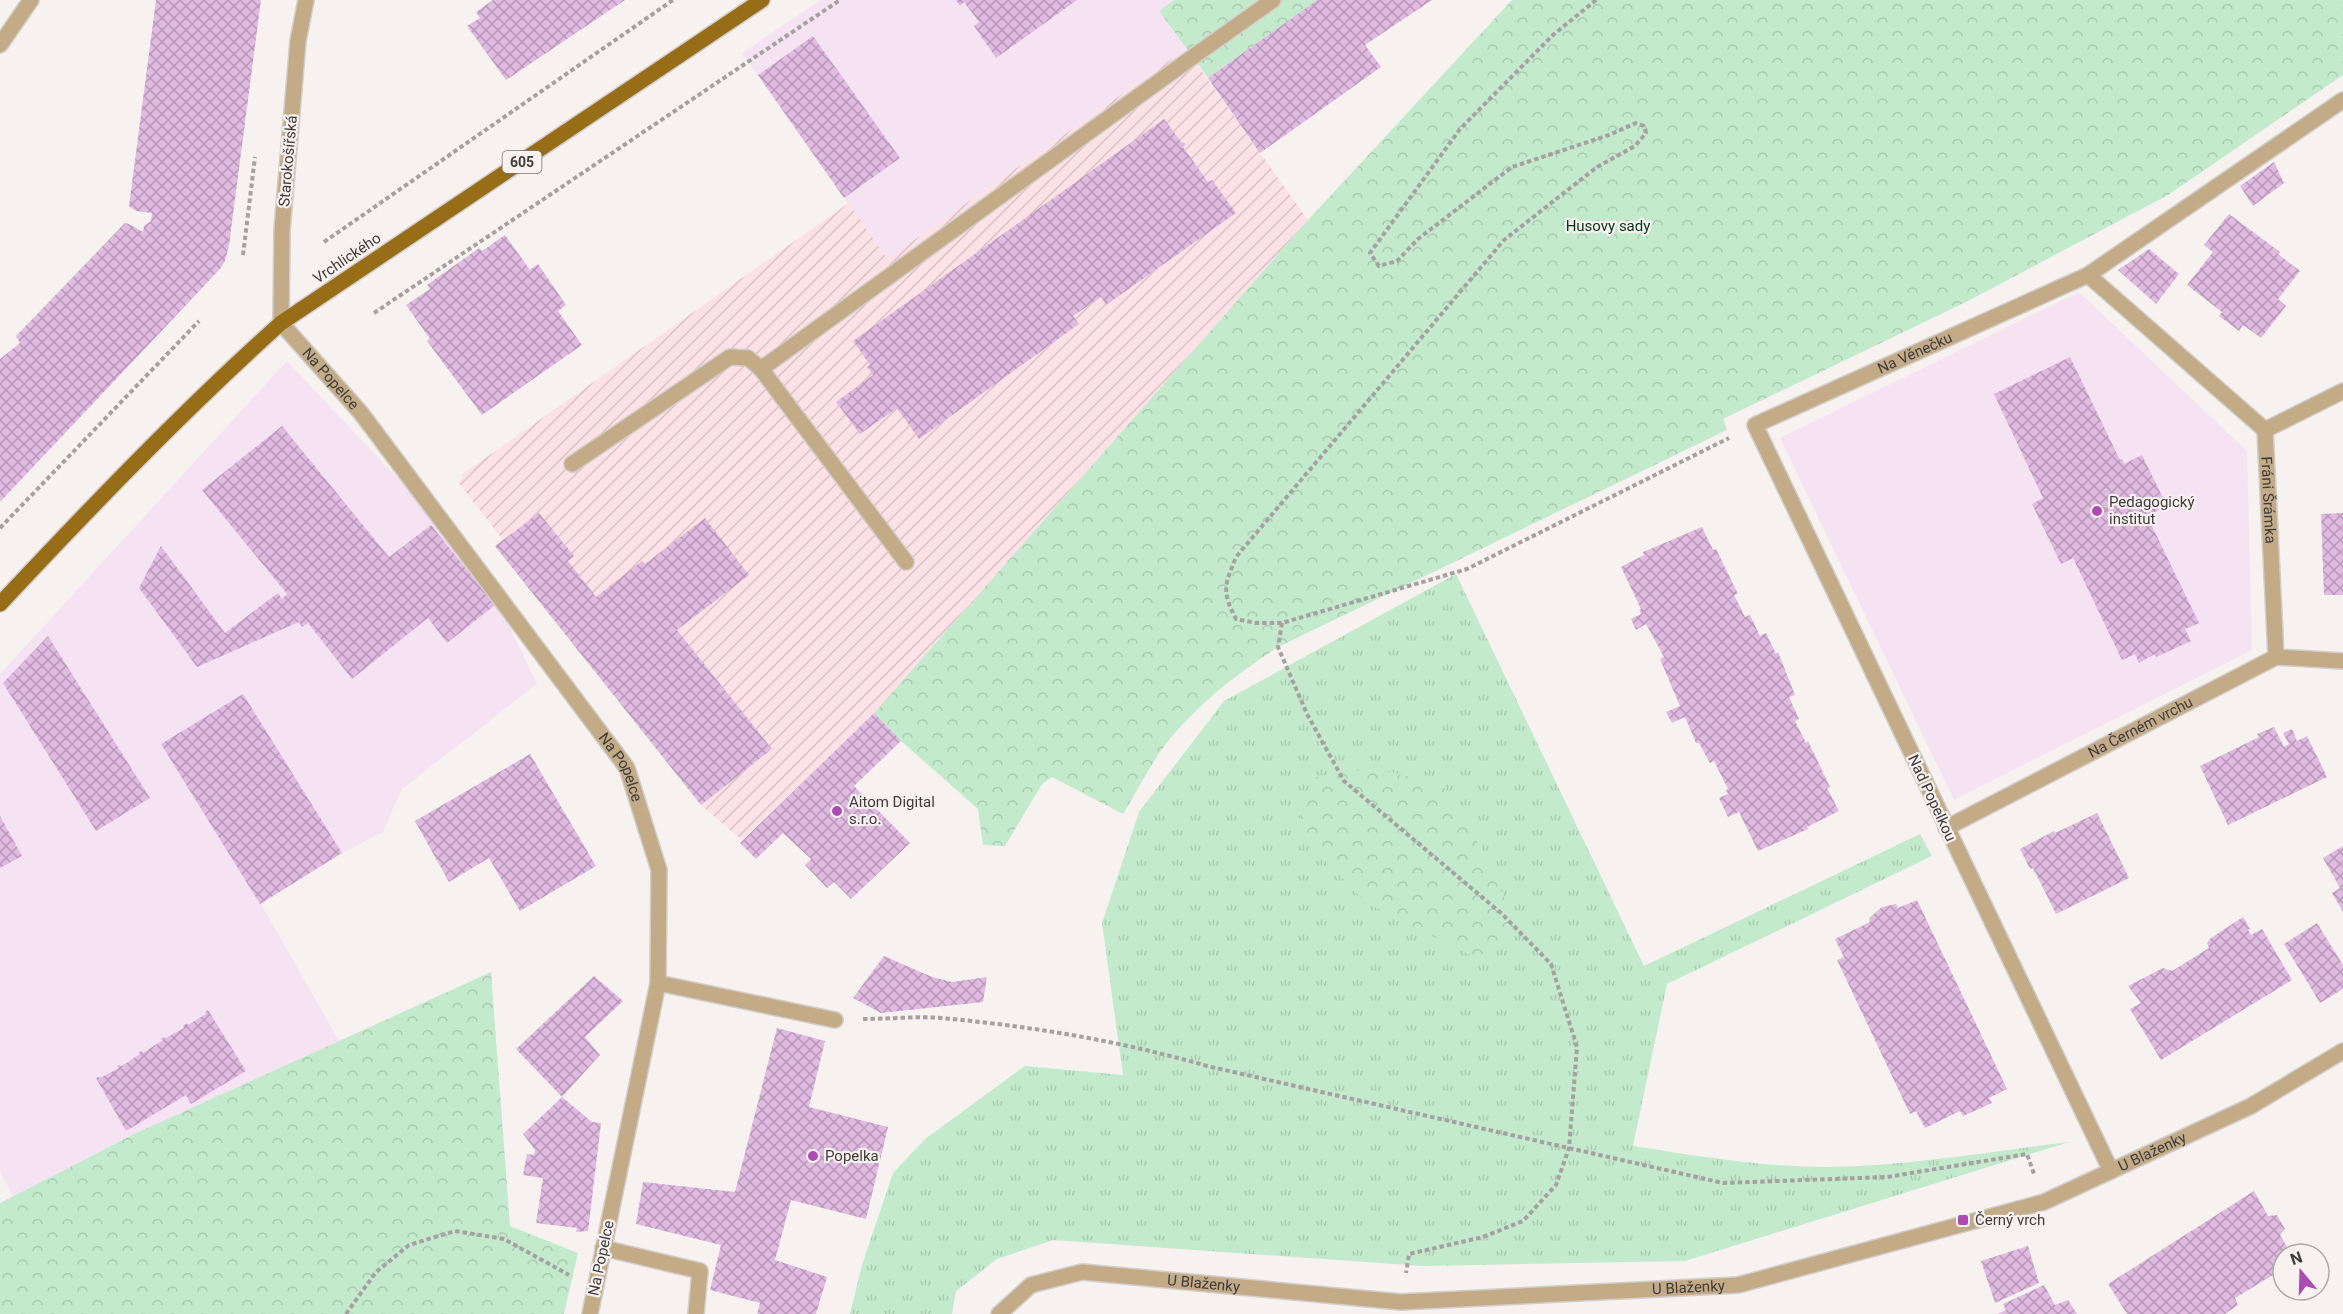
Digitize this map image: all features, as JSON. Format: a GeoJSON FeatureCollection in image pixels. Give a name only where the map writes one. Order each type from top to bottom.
{"type":"FeatureCollection","features":[{"type":"Feature","properties":{"kind":"main road","name":"Vrchlického"},"geometry":{"type":"LineString","coordinates":[[0,604],[214,385],[281,323],[762,0]]}},
{"type":"Feature","properties":{"kind":"street"},"geometry":{"type":"LineString","coordinates":[[0,45],[31,0]]}},
{"type":"Feature","properties":{"kind":"street","name":"Starokošířská"},"geometry":{"type":"LineString","coordinates":[[281,323],[281,240],[298,41],[306,0]]}},
{"type":"Feature","properties":{"kind":"street"},"geometry":{"type":"LineString","coordinates":[[761,369],[1273,0]]}},
{"type":"Feature","properties":{"kind":"street","name":"Na Věnečku"},"geometry":{"type":"LineString","coordinates":[[1755,425],[2088,274],[2343,100]]}},
{"type":"Feature","properties":{"kind":"street"},"geometry":{"type":"LineString","coordinates":[[2088,274],[2265,429],[2343,391]]}},
{"type":"Feature","properties":{"kind":"street","name":"Na Popelce"},"geometry":{"type":"LineString","coordinates":[[281,323],[361,413],[627,768],[659,870],[658,983],[590,1314]]}},
{"type":"Feature","properties":{"kind":"street"},"geometry":{"type":"LineString","coordinates":[[572,464],[730,357],[748,358],[761,369],[906,562]]}},
{"type":"Feature","properties":{"kind":"street","name":"Nad Popelkou"},"geometry":{"type":"LineString","coordinates":[[1755,425],[2111,1171]]}},
{"type":"Feature","properties":{"kind":"street","name":"Fráni Šrámka"},"geometry":{"type":"LineString","coordinates":[[2265,429],[2276,657]]}},
{"type":"Feature","properties":{"kind":"street"},"geometry":{"type":"LineString","coordinates":[[2276,657],[2343,661]]}},
{"type":"Feature","properties":{"kind":"street","name":"Na Černém vrchu"},"geometry":{"type":"LineString","coordinates":[[1946,828],[2276,657]]}},
{"type":"Feature","properties":{"kind":"street"},"geometry":{"type":"LineString","coordinates":[[658,983],[835,1020]]}},
{"type":"Feature","properties":{"kind":"street","name":"U Blaženky"},"geometry":{"type":"LineString","coordinates":[[999,1314],[1031,1285],[1082,1272],[1401,1302],[1738,1285],[2044,1202],[2251,1106],[2343,1051]]}},
{"type":"Feature","properties":{"kind":"street"},"geometry":{"type":"LineString","coordinates":[[603,1248],[700,1271],[696,1314]]}},
{"type":"Feature","properties":{"kind":"path"},"geometry":{"type":"LineString","coordinates":[[324,242],[673,0]]}},
{"type":"Feature","properties":{"kind":"path"},"geometry":{"type":"LineString","coordinates":[[374,314],[840,0]]}},
{"type":"Feature","properties":{"kind":"path"},"geometry":{"type":"LineString","coordinates":[[1596,0],[1553,35],[1460,129],[1370,253],[1379,266],[1397,261],[1418,239],[1512,167],[1609,135],[1636,123],[1644,126],[1646,133],[1635,146],[1597,167],[1504,240],[1236,556],[1226,583],[1226,600],[1236,619],[1256,623],[1282,623],[1467,569],[1755,425]]}},
{"type":"Feature","properties":{"kind":"path"},"geometry":{"type":"LineString","coordinates":[[0,528],[199,321]]}},
{"type":"Feature","properties":{"kind":"path"},"geometry":{"type":"LineString","coordinates":[[1282,623],[1278,647],[1307,714],[1344,781],[1501,913],[1551,964],[1577,1047],[1569,1148],[1556,1185],[1523,1221],[1483,1237],[1409,1254],[1401,1302]]}},
{"type":"Feature","properties":{"kind":"path"},"geometry":{"type":"LineString","coordinates":[[835,1020],[939,1018],[1047,1032],[1158,1052],[1207,1066],[1723,1183],[1887,1177],[2027,1154],[2044,1202]]}},
{"type":"Feature","properties":{"kind":"path"},"geometry":{"type":"LineString","coordinates":[[346,1314],[376,1272],[409,1245],[455,1231],[504,1239],[595,1289]]}},
{"type":"Feature","properties":{"kind":"shaded area"},"geometry":{"type":"Polygon","coordinates":[[[821,0],[1174,0],[1159,11],[1186,49],[887,259],[742,53],[821,0]]]}},
{"type":"Feature","properties":{"kind":"shaded area"},"geometry":{"type":"Polygon","coordinates":[[[1186,49],[1308,220],[874,713],[742,840],[701,805],[495,546],[503,540],[458,482],[463,478],[461,475],[849,203],[887,259],[1186,49]]]}},
{"type":"Feature","properties":{"kind":"shaded area"},"geometry":{"type":"Polygon","coordinates":[[[2079,292],[2247,451],[2252,650],[1954,800],[1780,438],[2079,292]]]}},
{"type":"Feature","properties":{"kind":"shaded area"},"geometry":{"type":"Polygon","coordinates":[[[287,361],[421,503],[498,603],[537,684],[402,789],[383,832],[342,853],[261,904],[339,1041],[134,1134],[13,1196],[0,1171],[0,674],[287,361]]]}},
{"type":"Feature","properties":{"kind":"green space"},"geometry":{"type":"Polygon","coordinates":[[[1174,0],[1317,0],[1208,78],[1159,11],[1174,0]]]}},
{"type":"Feature","properties":{"kind":"green space","name":"Husovy sady"},"geometry":{"type":"Polygon","coordinates":[[[1512,0],[2343,0],[2343,75],[2168,195],[1968,301],[1723,419],[1727,430],[1278,647],[1249,666],[1196,710],[1159,754],[1123,814],[1052,777],[1042,784],[1005,846],[983,845],[978,809],[901,741],[874,713],[1308,220],[1512,0]]]}},
{"type":"Feature","properties":{"kind":"green space"},"geometry":{"type":"Polygon","coordinates":[[[1456,574],[1644,966],[1920,834],[1932,856],[1667,984],[1633,1146],[1755,1163],[1828,1167],[1918,1161],[2069,1142],[1685,1261],[1423,1266],[1053,1240],[997,1259],[956,1291],[952,1314],[850,1314],[862,1265],[893,1173],[925,1139],[1025,1066],[1123,1075],[1102,923],[1139,812],[1224,701],[1456,574]]]}},
{"type":"Feature","properties":{"kind":"green space"},"geometry":{"type":"Polygon","coordinates":[[[1373,768],[1443,785],[1486,857],[1518,928],[1486,963],[1367,903],[1295,829],[1316,777],[1373,768]]]}},
{"type":"Feature","properties":{"kind":"green space"},"geometry":{"type":"Polygon","coordinates":[[[491,972],[510,1226],[578,1253],[564,1314],[0,1314],[0,1203],[134,1134],[491,972]]]}},
{"type":"Feature","properties":{"kind":"building"},"geometry":{"type":"Polygon","coordinates":[[[156,0],[261,0],[225,261],[220,269],[0,502],[0,359],[20,343],[16,336],[125,223],[143,232],[144,226],[151,221],[152,213],[136,211],[129,206],[156,0]]]}},
{"type":"Feature","properties":{"kind":"building"},"geometry":{"type":"Polygon","coordinates":[[[493,0],[625,0],[506,80],[467,26],[480,18],[476,12],[493,0]]]}},
{"type":"Feature","properties":{"kind":"building"},"geometry":{"type":"Polygon","coordinates":[[[956,0],[1077,0],[996,58],[974,26],[979,22],[964,2],[960,6],[956,0]]]}},
{"type":"Feature","properties":{"kind":"building"},"geometry":{"type":"Polygon","coordinates":[[[1317,0],[1432,0],[1365,45],[1381,67],[1260,153],[1208,78],[1317,0]]]}},
{"type":"Feature","properties":{"kind":"building"},"geometry":{"type":"Polygon","coordinates":[[[813,36],[900,158],[844,198],[758,75],[813,36]]]}},
{"type":"Feature","properties":{"kind":"building"},"geometry":{"type":"Polygon","coordinates":[[[1164,119],[1182,143],[1184,142],[1183,147],[1208,182],[1212,180],[1236,213],[1106,305],[1101,297],[1073,316],[1079,324],[919,439],[897,408],[860,434],[836,402],[873,375],[867,367],[870,365],[853,341],[1164,119]]]}},
{"type":"Feature","properties":{"kind":"building"},"geometry":{"type":"Polygon","coordinates":[[[2274,162],[2284,183],[2253,206],[2240,186],[2274,162]]]}},
{"type":"Feature","properties":{"kind":"building"},"geometry":{"type":"Polygon","coordinates":[[[2229,214],[2280,252],[2278,254],[2300,271],[2278,299],[2286,306],[2261,338],[2243,325],[2239,331],[2219,316],[2222,312],[2187,285],[2213,252],[2204,245],[2229,214]]]}},
{"type":"Feature","properties":{"kind":"building"},"geometry":{"type":"Polygon","coordinates":[[[505,235],[530,270],[538,264],[566,305],[558,311],[582,345],[482,415],[427,341],[430,339],[406,305],[430,289],[427,285],[479,248],[482,251],[505,235]]]}},
{"type":"Feature","properties":{"kind":"building"},"geometry":{"type":"Polygon","coordinates":[[[2149,249],[2179,274],[2156,304],[2118,270],[2149,249]]]}},
{"type":"Feature","properties":{"kind":"building","name":"Pedagogický institut"},"geometry":{"type":"Polygon","coordinates":[[[2070,357],[2120,460],[2122,459],[2124,464],[2142,455],[2167,506],[2149,515],[2151,519],[2149,520],[2199,623],[2185,629],[2191,641],[2156,657],[2155,654],[2139,663],[2135,654],[2122,660],[2073,558],[2061,564],[2032,504],[2043,498],[1994,394],[2070,357]]]}},
{"type":"Feature","properties":{"kind":"building"},"geometry":{"type":"Polygon","coordinates":[[[282,426],[389,557],[431,525],[495,605],[447,643],[428,618],[352,679],[308,623],[302,627],[299,622],[197,667],[139,588],[161,546],[225,633],[278,593],[282,599],[287,594],[202,490],[282,426]]]}},
{"type":"Feature","properties":{"kind":"building"},"geometry":{"type":"Polygon","coordinates":[[[539,513],[574,556],[568,561],[596,597],[642,561],[645,564],[705,518],[749,575],[677,630],[772,749],[701,805],[495,546],[539,513]]]}},
{"type":"Feature","properties":{"kind":"building"},"geometry":{"type":"Polygon","coordinates":[[[2343,513],[2343,595],[2324,595],[2321,514],[2343,513]]]}},
{"type":"Feature","properties":{"kind":"building"},"geometry":{"type":"Polygon","coordinates":[[[1702,527],[1713,550],[1716,549],[1738,594],[1734,595],[1745,617],[1750,615],[1760,636],[1766,633],[1776,654],[1778,652],[1795,695],[1789,697],[1799,719],[1795,721],[1806,743],[1808,741],[1839,811],[1807,827],[1808,829],[1758,851],[1739,812],[1728,817],[1719,798],[1728,794],[1726,790],[1728,789],[1714,761],[1710,763],[1699,743],[1696,743],[1685,717],[1672,723],[1666,712],[1680,706],[1660,659],[1664,657],[1646,624],[1636,630],[1631,619],[1641,614],[1639,610],[1641,609],[1621,567],[1644,555],[1643,552],[1702,527]]]}},
{"type":"Feature","properties":{"kind":"building"},"geometry":{"type":"Polygon","coordinates":[[[48,636],[150,798],[96,831],[3,683],[48,636]]]}},
{"type":"Feature","properties":{"kind":"building"},"geometry":{"type":"Polygon","coordinates":[[[243,694],[342,853],[260,904],[161,744],[243,694]]]}},
{"type":"Feature","properties":{"kind":"building"},"geometry":{"type":"Polygon","coordinates":[[[874,713],[901,741],[854,786],[910,843],[851,899],[834,882],[827,888],[805,865],[811,859],[783,833],[756,859],[740,843],[874,713]]]}},
{"type":"Feature","properties":{"kind":"building"},"geometry":{"type":"Polygon","coordinates":[[[2274,727],[2284,747],[2289,744],[2283,733],[2292,729],[2297,741],[2307,736],[2327,777],[2228,825],[2200,766],[2259,737],[2257,734],[2274,727]]]}},
{"type":"Feature","properties":{"kind":"building"},"geometry":{"type":"Polygon","coordinates":[[[530,754],[596,866],[520,911],[489,858],[449,882],[415,821],[530,754]]]}},
{"type":"Feature","properties":{"kind":"building"},"geometry":{"type":"Polygon","coordinates":[[[2097,813],[2129,878],[2056,914],[2033,868],[2030,869],[2020,849],[2054,831],[2055,833],[2097,813]]]}},
{"type":"Feature","properties":{"kind":"building"},"geometry":{"type":"Polygon","coordinates":[[[0,816],[22,856],[0,868],[0,816]]]}},
{"type":"Feature","properties":{"kind":"building"},"geometry":{"type":"Polygon","coordinates":[[[2343,846],[2343,912],[2332,893],[2340,888],[2323,858],[2343,846]]]}},
{"type":"Feature","properties":{"kind":"building"},"geometry":{"type":"Polygon","coordinates":[[[1917,900],[2007,1089],[1989,1098],[1992,1103],[1963,1116],[1960,1111],[1925,1128],[1916,1111],[1910,1114],[1837,960],[1844,957],[1835,939],[1870,922],[1869,918],[1882,907],[1896,904],[1898,908],[1917,900]]]}},
{"type":"Feature","properties":{"kind":"building"},"geometry":{"type":"Polygon","coordinates":[[[2243,917],[2251,935],[2262,929],[2292,980],[2161,1060],[2130,1009],[2141,1003],[2128,986],[2163,968],[2172,971],[2209,948],[2207,943],[2211,938],[2243,917]]]}},
{"type":"Feature","properties":{"kind":"building"},"geometry":{"type":"Polygon","coordinates":[[[2317,923],[2343,965],[2343,989],[2320,1003],[2284,944],[2317,923]]]}},
{"type":"Feature","properties":{"kind":"building"},"geometry":{"type":"Polygon","coordinates":[[[884,956],[932,977],[952,982],[987,977],[983,1002],[881,1013],[853,998],[884,956]]]}},
{"type":"Feature","properties":{"kind":"building"},"geometry":{"type":"Polygon","coordinates":[[[594,976],[623,1001],[585,1037],[600,1055],[562,1097],[516,1049],[594,976]]]}},
{"type":"Feature","properties":{"kind":"building"},"geometry":{"type":"Polygon","coordinates":[[[208,1010],[246,1071],[191,1104],[186,1095],[126,1131],[96,1078],[119,1068],[118,1065],[122,1066],[140,1054],[139,1052],[143,1053],[163,1040],[161,1039],[206,1014],[208,1010]]]}},
{"type":"Feature","properties":{"kind":"building","name":"Popelka"},"geometry":{"type":"Polygon","coordinates":[[[777,1028],[825,1041],[809,1107],[888,1127],[866,1219],[791,1200],[775,1260],[827,1277],[816,1314],[757,1314],[760,1303],[710,1290],[721,1245],[636,1224],[643,1182],[735,1192],[777,1028]]]}},
{"type":"Feature","properties":{"kind":"building"},"geometry":{"type":"Polygon","coordinates":[[[562,1097],[592,1122],[601,1123],[588,1231],[576,1232],[577,1228],[536,1223],[543,1178],[523,1175],[527,1154],[534,1155],[535,1150],[523,1134],[562,1097]]]}},
{"type":"Feature","properties":{"kind":"building"},"geometry":{"type":"Polygon","coordinates":[[[2254,1191],[2268,1216],[2277,1215],[2285,1229],[2280,1235],[2284,1242],[2271,1242],[2271,1276],[2235,1298],[2238,1305],[2225,1314],[2127,1314],[2108,1284],[2254,1191]]]}},
{"type":"Feature","properties":{"kind":"building"},"geometry":{"type":"Polygon","coordinates":[[[2028,1246],[2039,1283],[1995,1303],[1981,1261],[2028,1246]]]}},
{"type":"Feature","properties":{"kind":"building"},"geometry":{"type":"Polygon","coordinates":[[[2044,1285],[2055,1305],[2068,1300],[2077,1314],[1998,1314],[2006,1310],[2003,1304],[2044,1285]]]}},
{"type":"Feature","properties":{"kind":"place","name":"Pedagogický institut"},"geometry":{"type":"Point","coordinates":[2097,511]}},
{"type":"Feature","properties":{"kind":"place","name":"Aitom Digital s.r.o."},"geometry":{"type":"Point","coordinates":[837,811]}},
{"type":"Feature","properties":{"kind":"place","name":"Popelka"},"geometry":{"type":"Point","coordinates":[813,1156]}},
{"type":"Feature","properties":{"kind":"place","name":"Černý vrch"},"geometry":{"type":"Point","coordinates":[1963,1220]}}]}
